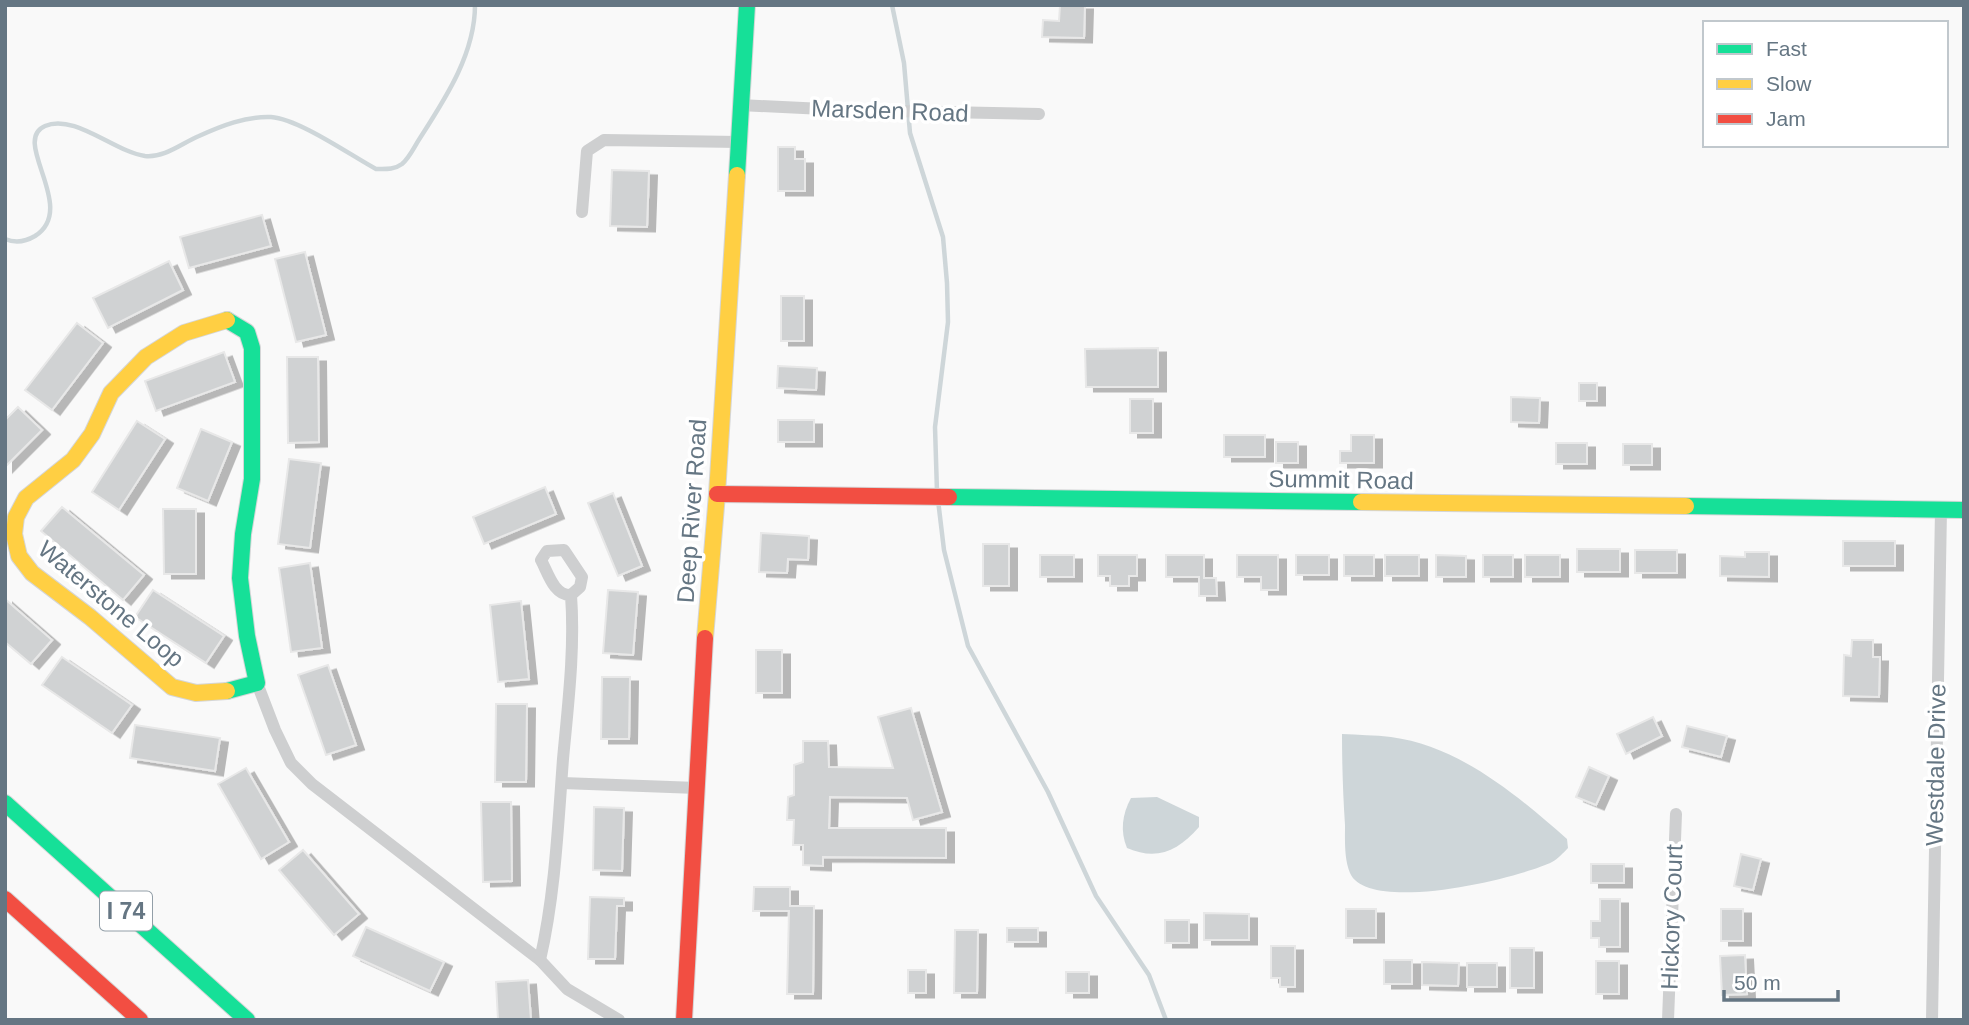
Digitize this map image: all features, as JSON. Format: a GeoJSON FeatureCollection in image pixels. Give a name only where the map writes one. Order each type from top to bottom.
{"type":"FeatureCollection","features":[{"type":"Feature","properties":{"kind":"main road","name":"Deep River Road"},"geometry":{"type":"LineString","coordinates":[[684,1020],[747,5]]}},
{"type":"Feature","properties":{"kind":"main road","name":"Waterstone Loop"},"geometry":{"type":"LineString","coordinates":[[227,320],[247,332],[252,348],[252,479],[243,534],[240,578],[247,636],[257,682],[223,692],[196,693],[172,687],[90,617],[32,573],[19,556],[14,534],[16,517],[26,498],[73,460],[92,434],[111,393],[146,357],[184,333],[227,320]]}},
{"type":"Feature","properties":{"kind":"main road","name":"Summit Road"},"geometry":{"type":"LineString","coordinates":[[718,494],[1964,510]]}},
{"type":"Feature","properties":{"kind":"main road","name":"I 74"},"geometry":{"type":"LineString","coordinates":[[5,803],[247,1020]]}},
{"type":"Feature","properties":{"kind":"main road"},"geometry":{"type":"LineString","coordinates":[[5,899],[140,1020]]}},
{"type":"Feature","properties":{"kind":"street","name":"Marsden Road"},"geometry":{"type":"LineString","coordinates":[[740,105],[1039,114]]}},
{"type":"Feature","properties":{"kind":"street"},"geometry":{"type":"LineString","coordinates":[[582,212],[587,151],[604,140],[739,142]]}},
{"type":"Feature","properties":{"kind":"street","name":"Westdale Drive"},"geometry":{"type":"LineString","coordinates":[[1932,1020],[1941,510]]}},
{"type":"Feature","properties":{"kind":"street"},"geometry":{"type":"LineString","coordinates":[[540,960],[548,926],[562,783],[573,629],[571,595]]}},
{"type":"Feature","properties":{"kind":"street","name":"Waterstone Loop"},"geometry":{"type":"LineString","coordinates":[[257,682],[275,730],[292,763],[312,785],[540,960],[567,989],[618,1020]]}},
{"type":"Feature","properties":{"kind":"street"},"geometry":{"type":"LineString","coordinates":[[562,783],[697,788]]}},
{"type":"Feature","properties":{"kind":"street","name":"Hickory Court"},"geometry":{"type":"LineString","coordinates":[[1668,1020],[1676,814]]}},
{"type":"Feature","properties":{"kind":"shaded area"},"geometry":{"type":"Polygon","coordinates":[[[1342,734],[1391,737],[1416,742],[1463,762],[1486,775],[1528,806],[1567,839],[1568,848],[1552,862],[1535,869],[1479,884],[1413,892],[1385,891],[1363,885],[1350,873],[1346,856],[1342,734]]]}},
{"type":"Feature","properties":{"kind":"shaded area"},"geometry":{"type":"Polygon","coordinates":[[[1157,797],[1199,817],[1199,827],[1175,848],[1166,851],[1148,854],[1127,848],[1123,823],[1131,798],[1157,797]]]}},
{"type":"Feature","properties":{"kind":"building"},"geometry":{"type":"Polygon","coordinates":[[[1060,5],[1085,5],[1084,38],[1042,37],[1043,20],[1059,21],[1060,5]]]}},
{"type":"Feature","properties":{"kind":"building"},"geometry":{"type":"Polygon","coordinates":[[[778,147],[795,147],[795,159],[805,159],[805,191],[778,191],[778,147]]]}},
{"type":"Feature","properties":{"kind":"building"},"geometry":{"type":"Polygon","coordinates":[[[612,170],[649,171],[647,227],[610,226],[612,170]]]}},
{"type":"Feature","properties":{"kind":"building"},"geometry":{"type":"Polygon","coordinates":[[[262,215],[271,246],[189,268],[180,237],[262,215]]]}},
{"type":"Feature","properties":{"kind":"building"},"geometry":{"type":"Polygon","coordinates":[[[305,252],[326,335],[296,342],[275,259],[305,252]]]}},
{"type":"Feature","properties":{"kind":"building"},"geometry":{"type":"Polygon","coordinates":[[[169,261],[183,290],[108,328],[93,298],[169,261]]]}},
{"type":"Feature","properties":{"kind":"building"},"geometry":{"type":"Polygon","coordinates":[[[781,296],[804,296],[804,341],[781,341],[781,296]]]}},
{"type":"Feature","properties":{"kind":"building"},"geometry":{"type":"Polygon","coordinates":[[[77,323],[103,343],[52,410],[25,390],[77,323]]]}},
{"type":"Feature","properties":{"kind":"building"},"geometry":{"type":"Polygon","coordinates":[[[1158,348],[1158,387],[1086,387],[1085,349],[1158,348]]]}},
{"type":"Feature","properties":{"kind":"building"},"geometry":{"type":"Polygon","coordinates":[[[224,352],[235,382],[156,411],[145,381],[224,352]]]}},
{"type":"Feature","properties":{"kind":"building"},"geometry":{"type":"Polygon","coordinates":[[[287,357],[318,357],[319,442],[288,443],[287,357]]]}},
{"type":"Feature","properties":{"kind":"building"},"geometry":{"type":"Polygon","coordinates":[[[778,366],[817,368],[816,390],[777,388],[778,366]]]}},
{"type":"Feature","properties":{"kind":"building"},"geometry":{"type":"Polygon","coordinates":[[[1579,383],[1597,383],[1597,401],[1579,401],[1579,383]]]}},
{"type":"Feature","properties":{"kind":"building"},"geometry":{"type":"Polygon","coordinates":[[[1511,397],[1540,398],[1539,423],[1511,422],[1511,397]]]}},
{"type":"Feature","properties":{"kind":"building"},"geometry":{"type":"Polygon","coordinates":[[[1130,399],[1153,399],[1153,433],[1130,433],[1130,399]]]}},
{"type":"Feature","properties":{"kind":"building"},"geometry":{"type":"Polygon","coordinates":[[[18,407],[42,430],[5,467],[5,420],[18,407]]]}},
{"type":"Feature","properties":{"kind":"building"},"geometry":{"type":"Polygon","coordinates":[[[778,420],[814,420],[814,442],[778,442],[778,420]]]}},
{"type":"Feature","properties":{"kind":"building"},"geometry":{"type":"Polygon","coordinates":[[[137,421],[165,439],[119,510],[92,492],[137,421]]]}},
{"type":"Feature","properties":{"kind":"building"},"geometry":{"type":"Polygon","coordinates":[[[201,429],[232,442],[208,501],[177,488],[201,429]]]}},
{"type":"Feature","properties":{"kind":"building"},"geometry":{"type":"Polygon","coordinates":[[[1224,435],[1265,435],[1265,457],[1224,457],[1224,435]]]}},
{"type":"Feature","properties":{"kind":"building"},"geometry":{"type":"Polygon","coordinates":[[[1351,435],[1374,435],[1374,463],[1340,463],[1340,451],[1351,451],[1351,435]]]}},
{"type":"Feature","properties":{"kind":"building"},"geometry":{"type":"Polygon","coordinates":[[[1276,442],[1298,442],[1298,463],[1276,463],[1276,442]]]}},
{"type":"Feature","properties":{"kind":"building"},"geometry":{"type":"Polygon","coordinates":[[[1556,443],[1587,443],[1587,464],[1556,464],[1556,443]]]}},
{"type":"Feature","properties":{"kind":"building"},"geometry":{"type":"Polygon","coordinates":[[[1623,444],[1652,444],[1652,465],[1623,465],[1623,444]]]}},
{"type":"Feature","properties":{"kind":"building"},"geometry":{"type":"Polygon","coordinates":[[[289,459],[321,463],[310,548],[278,544],[289,459]]]}},
{"type":"Feature","properties":{"kind":"building"},"geometry":{"type":"Polygon","coordinates":[[[545,487],[556,514],[484,544],[473,517],[545,487]]]}},
{"type":"Feature","properties":{"kind":"building"},"geometry":{"type":"Polygon","coordinates":[[[613,493],[642,566],[618,576],[588,503],[613,493]]]}},
{"type":"Feature","properties":{"kind":"building"},"geometry":{"type":"Polygon","coordinates":[[[62,507],[144,575],[123,600],[41,531],[62,507]]]}},
{"type":"Feature","properties":{"kind":"building"},"geometry":{"type":"Polygon","coordinates":[[[163,509],[196,509],[196,574],[164,574],[163,509]]]}},
{"type":"Feature","properties":{"kind":"building"},"geometry":{"type":"Polygon","coordinates":[[[761,533],[809,536],[808,560],[788,559],[787,573],[759,572],[761,533]]]}},
{"type":"Feature","properties":{"kind":"building"},"geometry":{"type":"Polygon","coordinates":[[[1843,541],[1895,541],[1895,566],[1843,566],[1843,541]]]}},
{"type":"Feature","properties":{"kind":"building"},"geometry":{"type":"Polygon","coordinates":[[[983,544],[1009,544],[1009,586],[983,586],[983,544]]]}},
{"type":"Feature","properties":{"kind":"building"},"geometry":{"type":"Polygon","coordinates":[[[1577,549],[1620,549],[1620,572],[1577,572],[1577,549]]]}},
{"type":"Feature","properties":{"kind":"building"},"geometry":{"type":"Polygon","coordinates":[[[1635,550],[1677,550],[1677,573],[1635,573],[1635,550]]]}},
{"type":"Feature","properties":{"kind":"building"},"geometry":{"type":"Polygon","coordinates":[[[1745,552],[1769,552],[1769,577],[1720,576],[1720,556],[1745,557],[1745,552]]]}},
{"type":"Feature","properties":{"kind":"building"},"geometry":{"type":"Polygon","coordinates":[[[1040,555],[1074,555],[1074,577],[1040,577],[1040,555]]]}},
{"type":"Feature","properties":{"kind":"building"},"geometry":{"type":"Polygon","coordinates":[[[1098,555],[1137,555],[1137,576],[1129,576],[1129,586],[1110,586],[1110,576],[1098,576],[1098,555]]]}},
{"type":"Feature","properties":{"kind":"building"},"geometry":{"type":"Polygon","coordinates":[[[1166,555],[1204,555],[1204,578],[1216,578],[1217,596],[1199,596],[1199,577],[1166,577],[1166,555]]]}},
{"type":"Feature","properties":{"kind":"building"},"geometry":{"type":"Polygon","coordinates":[[[1237,555],[1278,555],[1278,590],[1261,590],[1261,577],[1237,577],[1237,555]]]}},
{"type":"Feature","properties":{"kind":"building"},"geometry":{"type":"Polygon","coordinates":[[[1296,555],[1329,555],[1329,575],[1296,575],[1296,555]]]}},
{"type":"Feature","properties":{"kind":"building"},"geometry":{"type":"Polygon","coordinates":[[[1344,555],[1374,555],[1374,576],[1344,576],[1344,555]]]}},
{"type":"Feature","properties":{"kind":"building"},"geometry":{"type":"Polygon","coordinates":[[[1385,555],[1419,555],[1419,576],[1385,576],[1385,555]]]}},
{"type":"Feature","properties":{"kind":"building"},"geometry":{"type":"Polygon","coordinates":[[[1436,555],[1466,556],[1466,577],[1436,577],[1436,555]]]}},
{"type":"Feature","properties":{"kind":"building"},"geometry":{"type":"Polygon","coordinates":[[[1483,555],[1513,555],[1513,577],[1483,577],[1483,555]]]}},
{"type":"Feature","properties":{"kind":"building"},"geometry":{"type":"Polygon","coordinates":[[[1525,555],[1560,555],[1560,577],[1525,577],[1525,555]]]}},
{"type":"Feature","properties":{"kind":"building"},"geometry":{"type":"Polygon","coordinates":[[[310,563],[322,648],[291,652],[279,568],[310,563]]]}},
{"type":"Feature","properties":{"kind":"building"},"geometry":{"type":"Polygon","coordinates":[[[153,590],[224,636],[206,663],[135,617],[153,590]]]}},
{"type":"Feature","properties":{"kind":"building"},"geometry":{"type":"Polygon","coordinates":[[[608,590],[638,592],[633,655],[603,653],[608,590]]]}},
{"type":"Feature","properties":{"kind":"building"},"geometry":{"type":"Polygon","coordinates":[[[5,599],[52,640],[31,664],[5,642],[5,599]]]}},
{"type":"Feature","properties":{"kind":"building"},"geometry":{"type":"Polygon","coordinates":[[[521,601],[529,679],[498,682],[490,605],[521,601]]]}},
{"type":"Feature","properties":{"kind":"building"},"geometry":{"type":"Polygon","coordinates":[[[1852,640],[1873,640],[1873,657],[1880,657],[1879,697],[1843,696],[1844,655],[1851,656],[1852,640]]]}},
{"type":"Feature","properties":{"kind":"building"},"geometry":{"type":"Polygon","coordinates":[[[756,650],[782,650],[782,693],[756,693],[756,650]]]}},
{"type":"Feature","properties":{"kind":"building"},"geometry":{"type":"Polygon","coordinates":[[[62,657],[132,705],[112,733],[42,685],[62,657]]]}},
{"type":"Feature","properties":{"kind":"building"},"geometry":{"type":"Polygon","coordinates":[[[328,665],[356,745],[326,755],[298,675],[328,665]]]}},
{"type":"Feature","properties":{"kind":"building"},"geometry":{"type":"Polygon","coordinates":[[[602,677],[630,677],[629,739],[601,739],[602,677]]]}},
{"type":"Feature","properties":{"kind":"building"},"geometry":{"type":"Polygon","coordinates":[[[496,704],[527,704],[526,782],[495,782],[496,704]]]}},
{"type":"Feature","properties":{"kind":"building"},"geometry":{"type":"Polygon","coordinates":[[[911,708],[942,812],[913,820],[907,798],[830,797],[829,828],[946,828],[946,858],[823,857],[823,866],[803,865],[803,845],[793,845],[794,820],[787,820],[788,797],[794,795],[794,765],[803,762],[803,741],[828,741],[829,767],[893,768],[878,717],[911,708]]]}},
{"type":"Feature","properties":{"kind":"building"},"geometry":{"type":"Polygon","coordinates":[[[1653,717],[1662,736],[1626,754],[1617,734],[1653,717]]]}},
{"type":"Feature","properties":{"kind":"building"},"geometry":{"type":"Polygon","coordinates":[[[135,725],[220,738],[215,771],[130,758],[135,725]]]}},
{"type":"Feature","properties":{"kind":"building"},"geometry":{"type":"Polygon","coordinates":[[[1687,726],[1727,736],[1721,757],[1682,747],[1687,726]]]}},
{"type":"Feature","properties":{"kind":"building"},"geometry":{"type":"Polygon","coordinates":[[[1589,767],[1609,776],[1596,805],[1576,797],[1589,767]]]}},
{"type":"Feature","properties":{"kind":"building"},"geometry":{"type":"Polygon","coordinates":[[[246,768],[289,842],[261,859],[218,784],[246,768]]]}},
{"type":"Feature","properties":{"kind":"building"},"geometry":{"type":"Polygon","coordinates":[[[481,802],[511,802],[512,881],[483,882],[481,802]]]}},
{"type":"Feature","properties":{"kind":"building"},"geometry":{"type":"Polygon","coordinates":[[[594,807],[624,808],[622,871],[593,870],[594,807]]]}},
{"type":"Feature","properties":{"kind":"building"},"geometry":{"type":"Polygon","coordinates":[[[303,850],[359,914],[334,935],[279,870],[303,850]]]}},
{"type":"Feature","properties":{"kind":"building"},"geometry":{"type":"Polygon","coordinates":[[[1741,854],[1761,859],[1753,890],[1734,886],[1741,854]]]}},
{"type":"Feature","properties":{"kind":"building"},"geometry":{"type":"Polygon","coordinates":[[[1591,864],[1624,864],[1624,883],[1591,883],[1591,864]]]}},
{"type":"Feature","properties":{"kind":"building"},"geometry":{"type":"Polygon","coordinates":[[[754,887],[790,887],[790,906],[814,906],[813,994],[787,994],[789,911],[753,911],[754,887]]]}},
{"type":"Feature","properties":{"kind":"building"},"geometry":{"type":"Polygon","coordinates":[[[590,897],[624,898],[624,906],[617,906],[615,959],[588,959],[590,897]]]}},
{"type":"Feature","properties":{"kind":"building"},"geometry":{"type":"Polygon","coordinates":[[[1600,899],[1620,899],[1620,947],[1599,947],[1599,938],[1591,938],[1591,921],[1600,921],[1600,899]]]}},
{"type":"Feature","properties":{"kind":"building"},"geometry":{"type":"Polygon","coordinates":[[[1346,909],[1376,909],[1376,938],[1346,938],[1346,909]]]}},
{"type":"Feature","properties":{"kind":"building"},"geometry":{"type":"Polygon","coordinates":[[[1721,909],[1743,909],[1743,941],[1721,941],[1721,909]]]}},
{"type":"Feature","properties":{"kind":"building"},"geometry":{"type":"Polygon","coordinates":[[[1204,913],[1249,914],[1249,940],[1204,940],[1204,913]]]}},
{"type":"Feature","properties":{"kind":"building"},"geometry":{"type":"Polygon","coordinates":[[[1165,920],[1189,920],[1189,943],[1165,943],[1165,920]]]}},
{"type":"Feature","properties":{"kind":"building"},"geometry":{"type":"Polygon","coordinates":[[[366,927],[444,962],[430,991],[353,956],[366,927]]]}},
{"type":"Feature","properties":{"kind":"building"},"geometry":{"type":"Polygon","coordinates":[[[1007,928],[1038,928],[1038,942],[1007,942],[1007,928]]]}},
{"type":"Feature","properties":{"kind":"building"},"geometry":{"type":"Polygon","coordinates":[[[955,930],[978,930],[977,993],[954,993],[955,930]]]}},
{"type":"Feature","properties":{"kind":"building"},"geometry":{"type":"Polygon","coordinates":[[[1271,946],[1295,946],[1295,987],[1280,987],[1280,978],[1271,978],[1271,946]]]}},
{"type":"Feature","properties":{"kind":"building"},"geometry":{"type":"Polygon","coordinates":[[[1510,948],[1534,948],[1534,988],[1510,988],[1510,948]]]}},
{"type":"Feature","properties":{"kind":"building"},"geometry":{"type":"Polygon","coordinates":[[[1745,955],[1747,994],[1722,995],[1720,956],[1745,955]]]}},
{"type":"Feature","properties":{"kind":"building"},"geometry":{"type":"Polygon","coordinates":[[[1384,960],[1412,960],[1412,984],[1384,984],[1384,960]]]}},
{"type":"Feature","properties":{"kind":"building"},"geometry":{"type":"Polygon","coordinates":[[[1596,961],[1619,961],[1619,994],[1596,994],[1596,961]]]}},
{"type":"Feature","properties":{"kind":"building"},"geometry":{"type":"Polygon","coordinates":[[[1422,962],[1459,963],[1458,986],[1422,985],[1422,962]]]}},
{"type":"Feature","properties":{"kind":"building"},"geometry":{"type":"Polygon","coordinates":[[[1467,963],[1497,963],[1497,987],[1467,987],[1467,963]]]}},
{"type":"Feature","properties":{"kind":"building"},"geometry":{"type":"Polygon","coordinates":[[[908,970],[926,970],[926,993],[908,993],[908,970]]]}},
{"type":"Feature","properties":{"kind":"building"},"geometry":{"type":"Polygon","coordinates":[[[1066,972],[1089,972],[1089,993],[1066,993],[1066,972]]]}},
{"type":"Feature","properties":{"kind":"building"},"geometry":{"type":"Polygon","coordinates":[[[528,980],[531,1020],[498,1020],[496,982],[528,980]]]}},
{"type":"Feature","properties":{"kind":"waterway"},"geometry":{"type":"LineString","coordinates":[[5,239],[28,240],[47,224],[50,209],[35,146],[36,134],[45,126],[56,123],[81,129],[133,153],[152,156],[225,125],[252,118],[271,117],[296,124],[376,169],[399,166],[412,152],[457,75],[470,41],[475,5]]}},
{"type":"Feature","properties":{"kind":"waterway"},"geometry":{"type":"LineString","coordinates":[[892,5],[904,63],[910,133],[943,237],[948,322],[935,427],[937,492]]}},
{"type":"Feature","properties":{"kind":"waterway"},"geometry":{"type":"LineString","coordinates":[[938,500],[944,550],[968,646],[1048,792],[1096,896],[1149,975],[1166,1020]]}},
{"type":"Feature","properties":{"kind":"traffic: fast"},"geometry":{"type":"LineString","coordinates":[[737,175],[747,5]]}},
{"type":"Feature","properties":{"kind":"traffic: fast"},"geometry":{"type":"LineString","coordinates":[[227,320],[247,332],[252,348],[252,479],[243,534],[240,578],[247,636],[257,683],[227,691]]}},
{"type":"Feature","properties":{"kind":"traffic: fast"},"geometry":{"type":"LineString","coordinates":[[949,497],[1361,502]]}},
{"type":"Feature","properties":{"kind":"traffic: fast"},"geometry":{"type":"LineString","coordinates":[[1686,506],[1964,510]]}},
{"type":"Feature","properties":{"kind":"traffic: fast"},"geometry":{"type":"LineString","coordinates":[[5,803],[247,1020]]}},
{"type":"Feature","properties":{"kind":"traffic: slow"},"geometry":{"type":"LineString","coordinates":[[705,638],[737,175]]}},
{"type":"Feature","properties":{"kind":"traffic: slow"},"geometry":{"type":"LineString","coordinates":[[227,320],[184,333],[146,357],[111,393],[92,434],[73,460],[26,498],[16,517],[14,534],[19,556],[32,573],[90,617],[172,687],[196,693],[227,691]]}},
{"type":"Feature","properties":{"kind":"traffic: slow"},"geometry":{"type":"LineString","coordinates":[[1361,502],[1686,506]]}},
{"type":"Feature","properties":{"kind":"traffic: jam"},"geometry":{"type":"LineString","coordinates":[[717,494],[949,497]]}},
{"type":"Feature","properties":{"kind":"traffic: jam"},"geometry":{"type":"LineString","coordinates":[[684,1020],[705,638]]}},
{"type":"Feature","properties":{"kind":"traffic: jam"},"geometry":{"type":"LineString","coordinates":[[5,899],[140,1020]]}}]}
